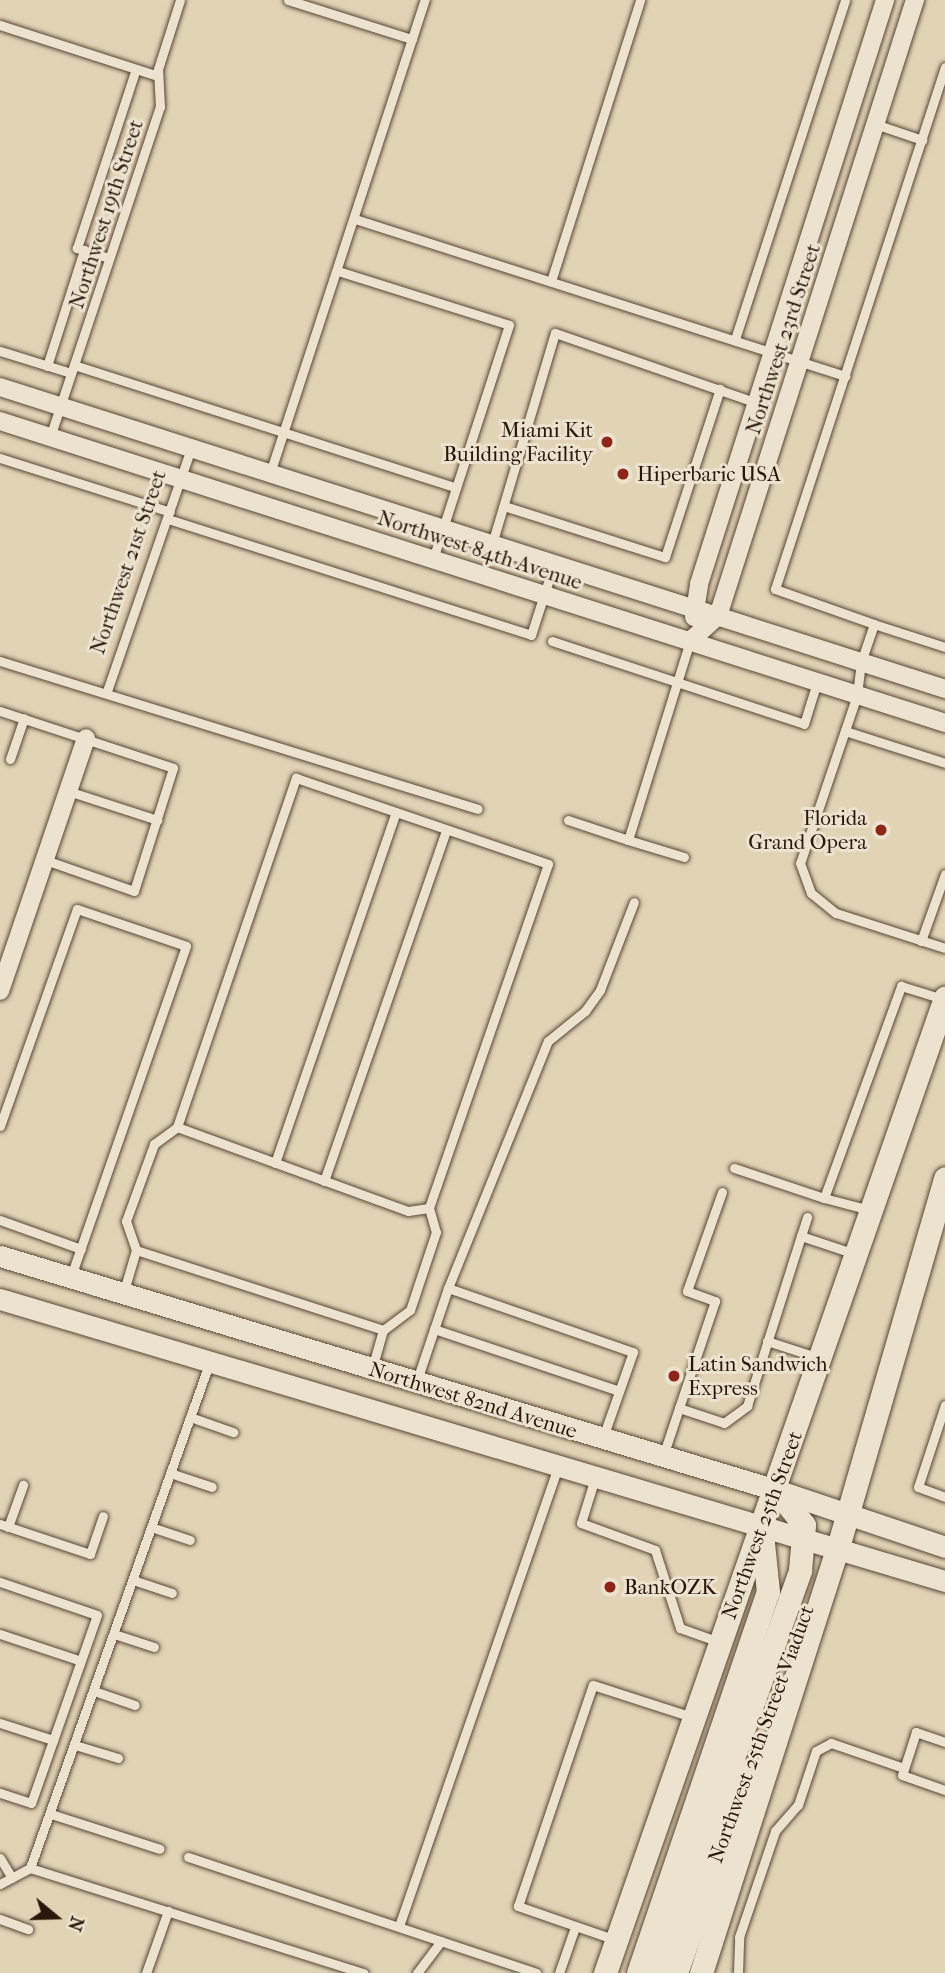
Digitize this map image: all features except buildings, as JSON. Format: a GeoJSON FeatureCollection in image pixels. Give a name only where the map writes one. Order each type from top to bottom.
{"type":"FeatureCollection","features":[{"type":"Feature","properties":{"kind":"main road","name":"Northwest 25th Street"},"geometry":{"type":"LineString","coordinates":[[605,1973],[776,1490],[945,999]]}},
{"type":"Feature","properties":{"kind":"main road"},"geometry":{"type":"LineString","coordinates":[[701,1973],[838,1547],[945,1178]]}},
{"type":"Feature","properties":{"kind":"main road"},"geometry":{"type":"LineString","coordinates":[[656,1973],[715,1805],[726,1787],[796,1583],[805,1539],[797,1512],[776,1490]]}},
{"type":"Feature","properties":{"kind":"main road","name":"Northwest 25th Street Viaduct"},"geometry":{"type":"LineString","coordinates":[[638,1973],[768,1592],[761,1527]]}},
{"type":"Feature","properties":{"kind":"main road","name":"Northwest 25th Street Viaduct"},"geometry":{"type":"LineString","coordinates":[[677,1973],[813,1588],[838,1547]]}},
{"type":"Feature","properties":{"kind":"main road"},"geometry":{"type":"LineString","coordinates":[[725,1834],[726,1787]]}},
{"type":"Feature","properties":{"kind":"street","name":"Northwest 23rd Street"},"geometry":{"type":"LineString","coordinates":[[690,641],[695,608],[757,403],[885,0]]}},
{"type":"Feature","properties":{"kind":"street","name":"Northwest 23rd Street"},"geometry":{"type":"LineString","coordinates":[[718,616],[915,0]]}},
{"type":"Feature","properties":{"kind":"street","name":"Northwest 84th Avenue"},"geometry":{"type":"LineString","coordinates":[[0,387],[945,689]]}},
{"type":"Feature","properties":{"kind":"street","name":"Northwest 84th Avenue"},"geometry":{"type":"LineString","coordinates":[[0,421],[945,723]]}},
{"type":"Feature","properties":{"kind":"street"},"geometry":{"type":"LineString","coordinates":[[690,641],[718,616]]}},
{"type":"Feature","properties":{"kind":"street"},"geometry":{"type":"LineString","coordinates":[[0,991],[4,965],[45,860],[86,738]]}},
{"type":"Feature","properties":{"kind":"street","name":"Northwest 82nd Avenue"},"geometry":{"type":"LineString","coordinates":[[0,1256],[122,1296],[776,1490],[945,1547]]}},
{"type":"Feature","properties":{"kind":"street","name":"Northwest 82nd Avenue"},"geometry":{"type":"LineString","coordinates":[[0,1298],[945,1581]]}},
{"type":"Feature","properties":{"kind":"street"},"geometry":{"type":"LineString","coordinates":[[360,1407],[372,1370]]}},
{"type":"Feature","properties":{"kind":"lane","name":"Northwest 19th Street"},"geometry":{"type":"LineString","coordinates":[[50,437],[160,107],[159,76],[180,0]]}},
{"type":"Feature","properties":{"kind":"lane"},"geometry":{"type":"LineString","coordinates":[[288,0],[412,39]]}},
{"type":"Feature","properties":{"kind":"lane"},"geometry":{"type":"LineString","coordinates":[[270,472],[425,0]]}},
{"type":"Feature","properties":{"kind":"lane"},"geometry":{"type":"LineString","coordinates":[[551,281],[640,0]]}},
{"type":"Feature","properties":{"kind":"lane"},"geometry":{"type":"LineString","coordinates":[[735,339],[845,0]]}},
{"type":"Feature","properties":{"kind":"lane"},"geometry":{"type":"LineString","coordinates":[[0,25],[159,76]]}},
{"type":"Feature","properties":{"kind":"lane"},"geometry":{"type":"LineString","coordinates":[[945,67],[775,589],[945,647]]}},
{"type":"Feature","properties":{"kind":"lane"},"geometry":{"type":"LineString","coordinates":[[109,258],[77,248],[136,69]]}},
{"type":"Feature","properties":{"kind":"lane"},"geometry":{"type":"LineString","coordinates":[[875,124],[922,140]]}},
{"type":"Feature","properties":{"kind":"lane"},"geometry":{"type":"LineString","coordinates":[[355,219],[845,376]]}},
{"type":"Feature","properties":{"kind":"lane"},"geometry":{"type":"LineString","coordinates":[[47,366],[85,250]]}},
{"type":"Feature","properties":{"kind":"lane"},"geometry":{"type":"LineString","coordinates":[[338,271],[509,326],[433,559]]}},
{"type":"Feature","properties":{"kind":"lane"},"geometry":{"type":"LineString","coordinates":[[492,544],[555,333],[757,403]]}},
{"type":"Feature","properties":{"kind":"lane"},"geometry":{"type":"LineString","coordinates":[[0,351],[47,366],[73,369],[283,432],[456,488]]}},
{"type":"Feature","properties":{"kind":"lane"},"geometry":{"type":"LineString","coordinates":[[504,506],[665,556],[720,389]]}},
{"type":"Feature","properties":{"kind":"lane","name":"Northwest 21st Street"},"geometry":{"type":"LineString","coordinates":[[107,691],[191,447]]}},
{"type":"Feature","properties":{"kind":"lane"},"geometry":{"type":"LineString","coordinates":[[0,458],[531,635],[554,564]]}},
{"type":"Feature","properties":{"kind":"lane"},"geometry":{"type":"LineString","coordinates":[[874,624],[861,662],[856,695],[845,732],[800,863],[803,878],[811,893],[836,912],[945,948]]}},
{"type":"Feature","properties":{"kind":"lane"},"geometry":{"type":"LineString","coordinates":[[552,640],[804,724],[817,682]]}},
{"type":"Feature","properties":{"kind":"lane"},"geometry":{"type":"LineString","coordinates":[[628,840],[690,641]]}},
{"type":"Feature","properties":{"kind":"lane"},"geometry":{"type":"LineString","coordinates":[[0,661],[107,691],[478,809]]}},
{"type":"Feature","properties":{"kind":"lane"},"geometry":{"type":"LineString","coordinates":[[0,711],[173,768],[134,891],[45,860]]}},
{"type":"Feature","properties":{"kind":"lane"},"geometry":{"type":"LineString","coordinates":[[10,760],[24,718]]}},
{"type":"Feature","properties":{"kind":"lane"},"geometry":{"type":"LineString","coordinates":[[845,732],[945,763]]}},
{"type":"Feature","properties":{"kind":"lane"},"geometry":{"type":"LineString","coordinates":[[122,1296],[136,1250],[127,1221],[154,1144],[177,1127],[296,778],[548,864],[429,1208],[436,1232],[410,1310],[383,1331],[372,1370]]}},
{"type":"Feature","properties":{"kind":"lane"},"geometry":{"type":"LineString","coordinates":[[68,791],[157,820]]}},
{"type":"Feature","properties":{"kind":"lane"},"geometry":{"type":"LineString","coordinates":[[275,1163],[396,813]]}},
{"type":"Feature","properties":{"kind":"lane"},"geometry":{"type":"LineString","coordinates":[[568,820],[684,858]]}},
{"type":"Feature","properties":{"kind":"lane"},"geometry":{"type":"LineString","coordinates":[[324,1181],[446,830]]}},
{"type":"Feature","properties":{"kind":"lane"},"geometry":{"type":"LineString","coordinates":[[921,941],[945,874]]}},
{"type":"Feature","properties":{"kind":"lane"},"geometry":{"type":"LineString","coordinates":[[416,1383],[448,1288],[548,1041],[585,1011],[600,990],[634,902]]}},
{"type":"Feature","properties":{"kind":"lane"},"geometry":{"type":"LineString","coordinates":[[0,1126],[77,909],[186,946],[71,1279]]}},
{"type":"Feature","properties":{"kind":"lane"},"geometry":{"type":"LineString","coordinates":[[824,1198],[901,986],[945,999]]}},
{"type":"Feature","properties":{"kind":"lane"},"geometry":{"type":"LineString","coordinates":[[177,1127],[408,1211],[429,1208]]}},
{"type":"Feature","properties":{"kind":"lane"},"geometry":{"type":"LineString","coordinates":[[734,1168],[824,1198],[872,1210]]}},
{"type":"Feature","properties":{"kind":"lane"},"geometry":{"type":"LineString","coordinates":[[663,1456],[715,1301],[687,1291],[722,1192]]}},
{"type":"Feature","properties":{"kind":"lane"},"geometry":{"type":"LineString","coordinates":[[679,1408],[724,1423],[747,1406],[807,1217]]}},
{"type":"Feature","properties":{"kind":"lane"},"geometry":{"type":"LineString","coordinates":[[0,1220],[81,1249]]}},
{"type":"Feature","properties":{"kind":"lane"},"geometry":{"type":"LineString","coordinates":[[801,1236],[857,1255]]}},
{"type":"Feature","properties":{"kind":"lane"},"geometry":{"type":"LineString","coordinates":[[136,1250],[383,1331]]}},
{"type":"Feature","properties":{"kind":"lane"},"geometry":{"type":"LineString","coordinates":[[448,1288],[633,1352],[602,1438]]}},
{"type":"Feature","properties":{"kind":"lane"},"geometry":{"type":"LineString","coordinates":[[434,1329],[619,1391]]}},
{"type":"Feature","properties":{"kind":"lane"},"geometry":{"type":"LineString","coordinates":[[767,1341],[821,1358]]}},
{"type":"Feature","properties":{"kind":"lane"},"geometry":{"type":"LineString","coordinates":[[0,1884],[30,1868],[210,1361]]}},
{"type":"Feature","properties":{"kind":"lane"},"geometry":{"type":"LineString","coordinates":[[945,1405],[918,1487],[945,1497]]}},
{"type":"Feature","properties":{"kind":"lane"},"geometry":{"type":"LineString","coordinates":[[190,1417],[233,1432]]}},
{"type":"Feature","properties":{"kind":"lane"},"geometry":{"type":"LineString","coordinates":[[399,1926],[558,1467]]}},
{"type":"Feature","properties":{"kind":"lane"},"geometry":{"type":"LineString","coordinates":[[170,1473],[212,1487]]}},
{"type":"Feature","properties":{"kind":"lane"},"geometry":{"type":"LineString","coordinates":[[595,1478],[581,1523],[655,1550],[680,1628],[720,1642]]}},
{"type":"Feature","properties":{"kind":"lane"},"geometry":{"type":"LineString","coordinates":[[23,1485],[4,1525],[90,1554],[103,1516]]}},
{"type":"Feature","properties":{"kind":"lane"},"geometry":{"type":"LineString","coordinates":[[151,1527],[190,1540]]}},
{"type":"Feature","properties":{"kind":"lane"},"geometry":{"type":"LineString","coordinates":[[133,1580],[172,1593]]}},
{"type":"Feature","properties":{"kind":"lane"},"geometry":{"type":"LineString","coordinates":[[0,1581],[97,1615],[31,1803],[0,1793]]}},
{"type":"Feature","properties":{"kind":"lane"},"geometry":{"type":"LineString","coordinates":[[0,1633],[81,1661]]}},
{"type":"Feature","properties":{"kind":"lane"},"geometry":{"type":"LineString","coordinates":[[114,1634],[154,1647]]}},
{"type":"Feature","properties":{"kind":"lane"},"geometry":{"type":"LineString","coordinates":[[617,1940],[518,1906],[593,1685],[694,1718]]}},
{"type":"Feature","properties":{"kind":"lane"},"geometry":{"type":"LineString","coordinates":[[94,1691],[135,1705]]}},
{"type":"Feature","properties":{"kind":"lane"},"geometry":{"type":"LineString","coordinates":[[0,1723],[53,1740]]}},
{"type":"Feature","properties":{"kind":"lane"},"geometry":{"type":"LineString","coordinates":[[945,1742],[916,1732],[902,1775],[945,1790]]}},
{"type":"Feature","properties":{"kind":"lane"},"geometry":{"type":"LineString","coordinates":[[738,1973],[739,1937],[775,1831],[798,1805],[816,1751],[831,1743],[904,1768]]}},
{"type":"Feature","properties":{"kind":"lane"},"geometry":{"type":"LineString","coordinates":[[75,1745],[118,1758]]}},
{"type":"Feature","properties":{"kind":"lane"},"geometry":{"type":"LineString","coordinates":[[51,1814],[160,1849]]}},
{"type":"Feature","properties":{"kind":"lane"},"geometry":{"type":"LineString","coordinates":[[188,1857],[537,1973]]}},
{"type":"Feature","properties":{"kind":"lane"},"geometry":{"type":"LineString","coordinates":[[0,1858],[12,1878]]}},
{"type":"Feature","properties":{"kind":"lane"},"geometry":{"type":"LineString","coordinates":[[30,1868],[364,1973]]}},
{"type":"Feature","properties":{"kind":"lane"},"geometry":{"type":"LineString","coordinates":[[146,1973],[168,1911]]}},
{"type":"Feature","properties":{"kind":"lane"},"geometry":{"type":"LineString","coordinates":[[0,1920],[28,1929]]}},
{"type":"Feature","properties":{"kind":"lane"},"geometry":{"type":"LineString","coordinates":[[559,1973],[575,1927]]}},
{"type":"Feature","properties":{"kind":"lane"},"geometry":{"type":"LineString","coordinates":[[417,1973],[441,1941]]}},
{"type":"Feature","properties":{"kind":"place","name":"Miami Kit Building Facility"},"geometry":{"type":"Point","coordinates":[607,442]}},
{"type":"Feature","properties":{"kind":"place","name":"Hiperbaric USA"},"geometry":{"type":"Point","coordinates":[623,474]}},
{"type":"Feature","properties":{"kind":"place","name":"Florida Grand Opera"},"geometry":{"type":"Point","coordinates":[881,830]}},
{"type":"Feature","properties":{"kind":"place","name":"Latin Sandwich Express"},"geometry":{"type":"Point","coordinates":[674,1376]}},
{"type":"Feature","properties":{"kind":"place","name":"BankOZK"},"geometry":{"type":"Point","coordinates":[610,1587]}}]}
